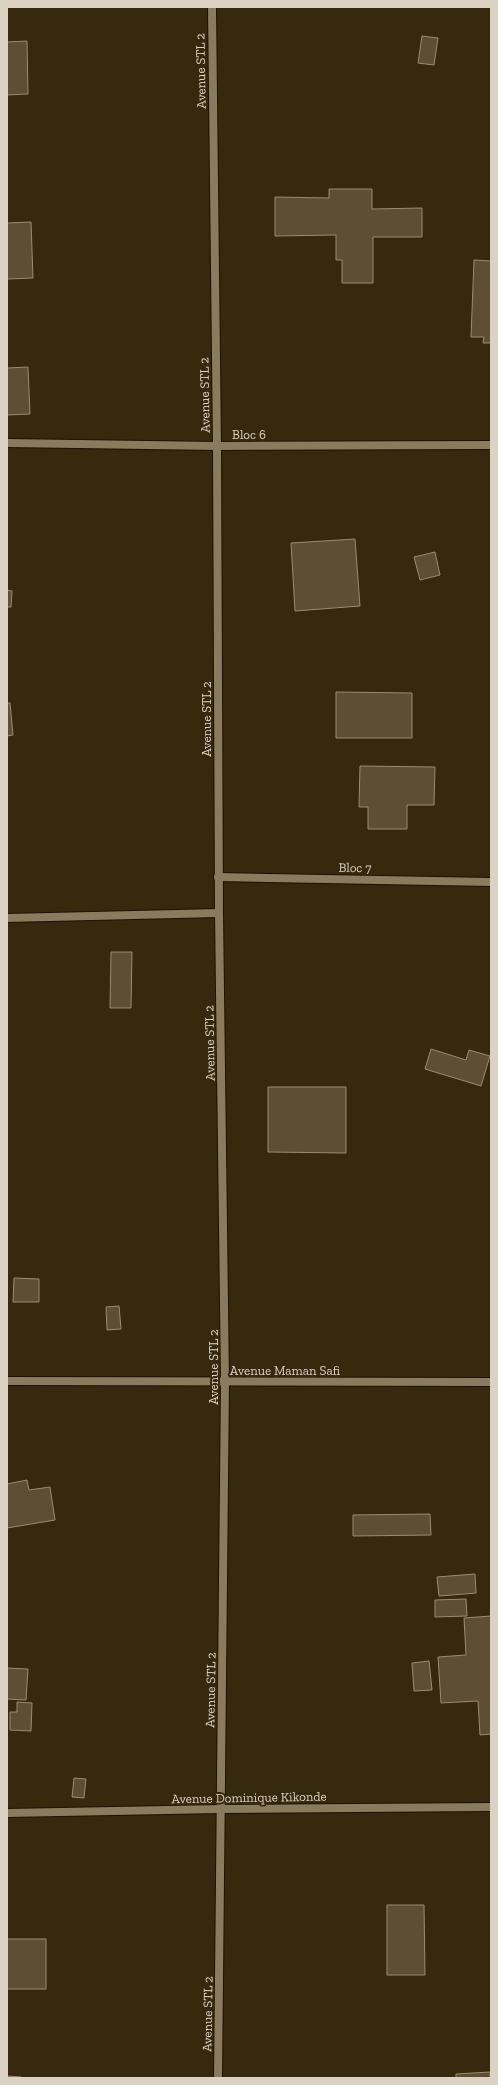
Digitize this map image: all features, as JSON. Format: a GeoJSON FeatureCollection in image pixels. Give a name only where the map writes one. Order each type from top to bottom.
{"type":"FeatureCollection","features":[{"type":"Feature","properties":{"kind":"street","name":"Avenue STL 2"},"geometry":{"type":"LineString","coordinates":[[212,7],[218,877],[225,1382],[218,2078]]}},
{"type":"Feature","properties":{"kind":"street","name":"Bloc 6"},"geometry":{"type":"LineString","coordinates":[[7,443],[216,446],[491,445]]}},
{"type":"Feature","properties":{"kind":"street","name":"Bloc 7"},"geometry":{"type":"LineString","coordinates":[[218,877],[491,882]]}},
{"type":"Feature","properties":{"kind":"street"},"geometry":{"type":"LineString","coordinates":[[7,918],[219,913]]}},
{"type":"Feature","properties":{"kind":"street","name":"Avenue Maman Safi"},"geometry":{"type":"LineString","coordinates":[[7,1381],[491,1382]]}},
{"type":"Feature","properties":{"kind":"street","name":"Avenue Dominique Kikonde"},"geometry":{"type":"LineString","coordinates":[[7,1813],[221,1809],[491,1807]]}},
{"type":"Feature","properties":{"kind":"building"},"geometry":{"type":"Polygon","coordinates":[[[422,36],[438,38],[434,65],[418,63],[422,36]]]}},
{"type":"Feature","properties":{"kind":"building"},"geometry":{"type":"Polygon","coordinates":[[[27,41],[28,94],[7,95],[7,42],[27,41]]]}},
{"type":"Feature","properties":{"kind":"building"},"geometry":{"type":"Polygon","coordinates":[[[329,189],[372,189],[372,209],[422,208],[422,237],[373,237],[373,283],[342,283],[342,260],[336,260],[336,235],[275,236],[275,197],[329,198],[329,189]]]}},
{"type":"Feature","properties":{"kind":"building"},"geometry":{"type":"Polygon","coordinates":[[[31,222],[33,278],[7,279],[7,223],[31,222]]]}},
{"type":"Feature","properties":{"kind":"building"},"geometry":{"type":"Polygon","coordinates":[[[474,260],[491,261],[491,343],[483,343],[484,337],[471,337],[474,260]]]}},
{"type":"Feature","properties":{"kind":"building"},"geometry":{"type":"Polygon","coordinates":[[[28,367],[30,414],[7,415],[7,368],[28,367]]]}},
{"type":"Feature","properties":{"kind":"building"},"geometry":{"type":"Polygon","coordinates":[[[355,539],[360,606],[295,611],[291,543],[355,539]]]}},
{"type":"Feature","properties":{"kind":"building"},"geometry":{"type":"Polygon","coordinates":[[[435,552],[440,575],[420,580],[414,557],[435,552]]]}},
{"type":"Feature","properties":{"kind":"building"},"geometry":{"type":"Polygon","coordinates":[[[7,590],[12,591],[11,607],[7,607],[7,590]]]}},
{"type":"Feature","properties":{"kind":"building"},"geometry":{"type":"Polygon","coordinates":[[[336,692],[412,693],[412,738],[336,738],[336,692]]]}},
{"type":"Feature","properties":{"kind":"building"},"geometry":{"type":"Polygon","coordinates":[[[7,703],[10,703],[13,735],[7,736],[7,703]]]}},
{"type":"Feature","properties":{"kind":"building"},"geometry":{"type":"Polygon","coordinates":[[[360,766],[435,767],[434,805],[407,805],[407,829],[368,829],[368,807],[359,807],[360,766]]]}},
{"type":"Feature","properties":{"kind":"building"},"geometry":{"type":"Polygon","coordinates":[[[111,952],[132,952],[131,1008],[110,1008],[111,952]]]}},
{"type":"Feature","properties":{"kind":"building"},"geometry":{"type":"Polygon","coordinates":[[[431,1049],[466,1060],[469,1050],[490,1056],[481,1086],[425,1069],[431,1049]]]}},
{"type":"Feature","properties":{"kind":"building"},"geometry":{"type":"Polygon","coordinates":[[[268,1087],[346,1087],[346,1153],[268,1152],[268,1087]]]}},
{"type":"Feature","properties":{"kind":"building"},"geometry":{"type":"Polygon","coordinates":[[[14,1278],[39,1279],[39,1302],[13,1302],[14,1278]]]}},
{"type":"Feature","properties":{"kind":"building"},"geometry":{"type":"Polygon","coordinates":[[[119,1306],[121,1329],[107,1330],[106,1307],[119,1306]]]}},
{"type":"Feature","properties":{"kind":"building"},"geometry":{"type":"Polygon","coordinates":[[[27,1480],[29,1490],[50,1487],[55,1520],[7,1528],[7,1484],[27,1480]]]}},
{"type":"Feature","properties":{"kind":"building"},"geometry":{"type":"Polygon","coordinates":[[[430,1514],[431,1535],[353,1536],[353,1515],[430,1514]]]}},
{"type":"Feature","properties":{"kind":"building"},"geometry":{"type":"Polygon","coordinates":[[[475,1574],[476,1593],[439,1596],[437,1577],[475,1574]]]}},
{"type":"Feature","properties":{"kind":"building"},"geometry":{"type":"Polygon","coordinates":[[[466,1599],[467,1616],[435,1617],[435,1600],[466,1599]]]}},
{"type":"Feature","properties":{"kind":"building"},"geometry":{"type":"Polygon","coordinates":[[[491,1616],[491,1734],[480,1735],[478,1701],[441,1703],[438,1657],[466,1655],[464,1618],[491,1616]]]}},
{"type":"Feature","properties":{"kind":"building"},"geometry":{"type":"Polygon","coordinates":[[[429,1661],[432,1690],[414,1691],[412,1663],[429,1661]]]}},
{"type":"Feature","properties":{"kind":"building"},"geometry":{"type":"Polygon","coordinates":[[[7,1668],[28,1669],[26,1700],[7,1699],[7,1668]]]}},
{"type":"Feature","properties":{"kind":"building"},"geometry":{"type":"Polygon","coordinates":[[[17,1702],[32,1703],[31,1731],[10,1730],[10,1712],[17,1712],[17,1702]]]}},
{"type":"Feature","properties":{"kind":"building"},"geometry":{"type":"Polygon","coordinates":[[[74,1778],[86,1779],[84,1798],[72,1797],[74,1778]]]}},
{"type":"Feature","properties":{"kind":"building"},"geometry":{"type":"Polygon","coordinates":[[[387,1905],[424,1905],[425,1975],[387,1975],[387,1905]]]}},
{"type":"Feature","properties":{"kind":"building"},"geometry":{"type":"Polygon","coordinates":[[[7,1939],[46,1939],[46,1989],[7,1989],[7,1939]]]}},
{"type":"Feature","properties":{"kind":"building"},"geometry":{"type":"Polygon","coordinates":[[[490,2072],[490,2078],[456,2078],[456,2074],[490,2072]]]}},
{"type":"Feature","properties":{"kind":"building"},"geometry":{"type":"Polygon","coordinates":[[[7,2076],[21,2077],[21,2078],[7,2078],[7,2076]]]}}]}
